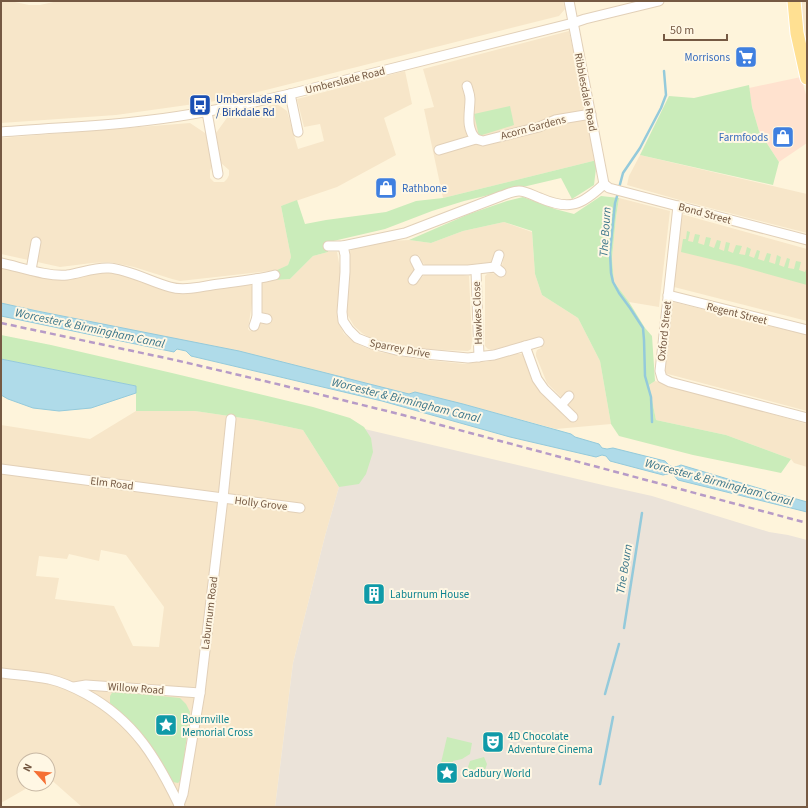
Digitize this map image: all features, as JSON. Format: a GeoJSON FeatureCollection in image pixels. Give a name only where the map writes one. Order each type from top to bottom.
{"type":"FeatureCollection","features":[{"type":"Feature","properties":{"kind":"main road"},"geometry":{"type":"LineString","coordinates":[[794,1],[797,33],[807,78]]}},
{"type":"Feature","properties":{"kind":"street","name":"Ribblesdale Road"},"geometry":{"type":"LineString","coordinates":[[569,1],[607,186]]}},
{"type":"Feature","properties":{"kind":"street","name":"Umberslade Road"},"geometry":{"type":"LineString","coordinates":[[1,132],[136,122],[207,112],[249,104],[659,1]]}},
{"type":"Feature","properties":{"kind":"street"},"geometry":{"type":"LineString","coordinates":[[468,86],[470,97],[469,122],[472,135],[476,139]]}},
{"type":"Feature","properties":{"kind":"street"},"geometry":{"type":"LineString","coordinates":[[290,94],[298,132]]}},
{"type":"Feature","properties":{"kind":"street"},"geometry":{"type":"LineString","coordinates":[[207,112],[218,174]]}},
{"type":"Feature","properties":{"kind":"street","name":"Acorn Gardens"},"geometry":{"type":"LineString","coordinates":[[439,150],[476,139],[483,140],[539,127],[555,120],[591,114]]}},
{"type":"Feature","properties":{"kind":"street"},"geometry":{"type":"LineString","coordinates":[[328,246],[343,246],[405,233],[511,192],[520,191],[556,205],[569,205],[581,202],[598,190],[607,186]]}},
{"type":"Feature","properties":{"kind":"street","name":"Bond Street"},"geometry":{"type":"LineString","coordinates":[[607,186],[807,240]]}},
{"type":"Feature","properties":{"kind":"street","name":"Oxford Street"},"geometry":{"type":"LineString","coordinates":[[678,206],[660,371],[662,378],[670,382],[807,418]]}},
{"type":"Feature","properties":{"kind":"street"},"geometry":{"type":"LineString","coordinates":[[31,270],[35,239]]}},
{"type":"Feature","properties":{"kind":"street","name":"Sparrey Drive"},"geometry":{"type":"LineString","coordinates":[[343,246],[345,255],[342,312],[343,320],[349,330],[357,338],[372,344],[396,350],[468,358],[494,355],[539,342]]}},
{"type":"Feature","properties":{"kind":"street","name":"Hawkes Close"},"geometry":{"type":"LineString","coordinates":[[420,270],[498,270],[499,255]]}},
{"type":"Feature","properties":{"kind":"street"},"geometry":{"type":"LineString","coordinates":[[413,280],[420,270],[415,260]]}},
{"type":"Feature","properties":{"kind":"street"},"geometry":{"type":"LineString","coordinates":[[1,262],[50,274],[66,275],[108,268],[124,271],[171,287],[187,288],[257,279],[276,275]]}},
{"type":"Feature","properties":{"kind":"street","name":"Hawkes Close"},"geometry":{"type":"LineString","coordinates":[[476,270],[479,357]]}},
{"type":"Feature","properties":{"kind":"street"},"geometry":{"type":"LineString","coordinates":[[254,326],[256,316],[257,279]]}},
{"type":"Feature","properties":{"kind":"street","name":"Regent Street"},"geometry":{"type":"LineString","coordinates":[[668,295],[807,330]]}},
{"type":"Feature","properties":{"kind":"street"},"geometry":{"type":"LineString","coordinates":[[256,316],[267,319]]}},
{"type":"Feature","properties":{"kind":"street"},"geometry":{"type":"LineString","coordinates":[[525,346],[537,379],[544,389],[573,416]]}},
{"type":"Feature","properties":{"kind":"street"},"geometry":{"type":"LineString","coordinates":[[561,405],[569,396]]}},
{"type":"Feature","properties":{"kind":"street","name":"Laburnum Road"},"geometry":{"type":"LineString","coordinates":[[180,806],[200,694],[231,419]]}},
{"type":"Feature","properties":{"kind":"street","name":"Elm Road"},"geometry":{"type":"LineString","coordinates":[[1,469],[223,498]]}},
{"type":"Feature","properties":{"kind":"street","name":"Holly Grove"},"geometry":{"type":"LineString","coordinates":[[223,498],[300,508]]}},
{"type":"Feature","properties":{"kind":"street","name":"Willow Road"},"geometry":{"type":"LineString","coordinates":[[1,673],[50,679],[74,687],[106,706],[135,732],[148,749],[180,806]]}},
{"type":"Feature","properties":{"kind":"street","name":"Willow Road"},"geometry":{"type":"LineString","coordinates":[[74,687],[86,684],[200,694]]}},
{"type":"Feature","properties":{"kind":"shaded area"},"geometry":{"type":"Polygon","coordinates":[[[1,1],[40,5],[58,1],[563,1],[565,9],[559,16],[230,99],[116,115],[1,123],[1,1]]]}},
{"type":"Feature","properties":{"kind":"shaded area"},"geometry":{"type":"Polygon","coordinates":[[[801,1],[807,1],[807,52],[803,27],[801,1]]]}},
{"type":"Feature","properties":{"kind":"shaded area"},"geometry":{"type":"Polygon","coordinates":[[[569,31],[597,160],[443,198],[424,109],[434,107],[423,69],[569,31]]]}},
{"type":"Feature","properties":{"kind":"shaded area"},"geometry":{"type":"Polygon","coordinates":[[[405,71],[412,104],[384,118],[396,155],[337,187],[281,206],[291,257],[288,265],[278,270],[180,281],[134,267],[110,262],[60,267],[1,254],[1,138],[190,123],[208,135],[213,163],[210,171],[210,178],[214,182],[224,182],[229,175],[229,170],[221,163],[216,133],[229,115],[277,104],[287,111],[298,149],[324,141],[320,124],[304,127],[297,99],[405,71]]]}},
{"type":"Feature","properties":{"kind":"shaded area"},"geometry":{"type":"Polygon","coordinates":[[[801,77],[807,98],[807,143],[779,162],[759,131],[752,107],[749,88],[801,77]]]}},
{"type":"Feature","properties":{"kind":"shaded area"},"geometry":{"type":"Polygon","coordinates":[[[640,155],[807,194],[807,233],[627,185],[629,176],[640,155]]]}},
{"type":"Feature","properties":{"kind":"shaded area"},"geometry":{"type":"Polygon","coordinates":[[[619,198],[670,211],[659,307],[629,302],[614,282],[612,258],[619,198]]]}},
{"type":"Feature","properties":{"kind":"shaded area"},"geometry":{"type":"Polygon","coordinates":[[[681,214],[807,249],[807,321],[674,287],[681,214]]]}},
{"type":"Feature","properties":{"kind":"shaded area"},"geometry":{"type":"Polygon","coordinates":[[[504,222],[532,232],[535,274],[542,295],[578,318],[600,361],[611,424],[556,429],[415,392],[409,394],[1,303],[1,268],[45,277],[103,272],[119,273],[167,288],[251,284],[253,297],[248,329],[253,331],[256,329],[261,320],[266,321],[267,314],[262,313],[261,309],[262,283],[265,281],[290,279],[313,256],[328,252],[337,252],[340,268],[340,281],[337,318],[344,334],[354,342],[379,352],[417,359],[465,364],[486,362],[515,354],[522,354],[525,356],[568,416],[573,410],[568,404],[572,399],[562,398],[547,383],[536,356],[537,350],[541,348],[537,339],[492,350],[485,346],[485,276],[491,273],[500,275],[504,269],[502,266],[504,255],[496,254],[493,263],[488,265],[427,267],[422,262],[419,255],[412,259],[416,268],[410,280],[416,284],[424,275],[469,276],[472,341],[471,349],[468,351],[423,349],[370,338],[354,326],[347,314],[349,252],[354,247],[372,242],[409,240],[431,243],[463,231],[504,222]]]}},
{"type":"Feature","properties":{"kind":"shaded area"},"geometry":{"type":"Polygon","coordinates":[[[673,302],[807,335],[807,411],[664,373],[673,302]]]}},
{"type":"Feature","properties":{"kind":"shaded area"},"geometry":{"type":"Polygon","coordinates":[[[655,381],[807,424],[807,467],[794,463],[791,459],[726,435],[656,420],[649,385],[655,381]]]}},
{"type":"Feature","properties":{"kind":"shaded area"},"geometry":{"type":"Polygon","coordinates":[[[136,411],[195,411],[256,420],[303,430],[339,487],[293,663],[275,807],[82,807],[56,784],[56,752],[16,752],[16,792],[20,792],[1,803],[1,425],[90,439],[136,411]],[[101,550],[99,561],[69,554],[67,559],[39,556],[36,576],[59,578],[55,599],[114,606],[133,646],[159,647],[164,607],[126,555],[101,550]],[[110,703],[143,735],[165,769],[190,712],[110,703]]]}},
{"type":"Feature","properties":{"kind":"shaded area"},"geometry":{"type":"Polygon","coordinates":[[[356,427],[652,496],[769,532],[807,540],[807,807],[275,807],[293,663],[325,536],[356,427]]]}},
{"type":"Feature","properties":{"kind":"green space"},"geometry":{"type":"Polygon","coordinates":[[[749,85],[752,107],[759,131],[779,162],[773,185],[640,155],[669,96],[694,98],[749,85]]]}},
{"type":"Feature","properties":{"kind":"green space"},"geometry":{"type":"Polygon","coordinates":[[[510,106],[514,125],[479,136],[474,114],[510,106]]]}},
{"type":"Feature","properties":{"kind":"green space"},"geometry":{"type":"Polygon","coordinates":[[[597,160],[594,185],[572,199],[561,178],[464,201],[432,211],[385,229],[329,242],[328,252],[313,256],[290,279],[276,280],[275,271],[288,265],[291,257],[281,206],[297,200],[305,224],[386,212],[416,201],[443,198],[597,160]]]}},
{"type":"Feature","properties":{"kind":"green space"},"geometry":{"type":"Polygon","coordinates":[[[601,196],[619,198],[612,258],[614,282],[652,336],[655,381],[649,385],[656,420],[726,435],[791,459],[781,473],[693,455],[619,436],[611,424],[600,361],[578,318],[542,295],[535,274],[532,231],[504,222],[463,231],[431,243],[409,240],[469,214],[523,197],[555,209],[574,214],[601,196]]]}},
{"type":"Feature","properties":{"kind":"green space"},"geometry":{"type":"Polygon","coordinates":[[[687,231],[690,232],[688,241],[693,242],[695,234],[700,235],[698,243],[704,245],[706,237],[711,238],[709,246],[714,248],[717,240],[721,241],[719,249],[724,251],[726,242],[730,243],[728,251],[733,253],[736,245],[742,246],[739,254],[745,255],[747,247],[751,249],[749,256],[754,258],[757,250],[760,251],[758,259],[764,261],[767,253],[771,254],[769,262],[775,264],[777,255],[781,257],[779,265],[784,267],[787,258],[790,259],[788,268],[794,269],[796,261],[801,262],[799,270],[805,272],[807,266],[807,285],[681,252],[683,239],[686,239],[687,231]]]}},
{"type":"Feature","properties":{"kind":"green space"},"geometry":{"type":"Polygon","coordinates":[[[1,335],[172,373],[313,407],[350,418],[364,427],[371,438],[373,452],[366,474],[359,484],[339,487],[303,430],[256,420],[195,411],[136,411],[136,386],[1,359],[1,335]]]}},
{"type":"Feature","properties":{"kind":"green space"},"geometry":{"type":"Polygon","coordinates":[[[113,691],[180,698],[186,704],[190,712],[181,780],[178,783],[173,782],[143,735],[110,703],[110,696],[113,691]]]}},
{"type":"Feature","properties":{"kind":"green space"},"geometry":{"type":"Polygon","coordinates":[[[447,737],[472,743],[470,754],[462,759],[453,761],[452,769],[454,773],[451,784],[437,780],[447,737]]]}},
{"type":"Feature","properties":{"kind":"green space"},"geometry":{"type":"Polygon","coordinates":[[[484,757],[487,764],[484,773],[477,775],[467,770],[470,761],[484,757]]]}},
{"type":"Feature","properties":{"kind":"water","name":"Worcester & Birmingham Canal"},"geometry":{"type":"Polygon","coordinates":[[[1,303],[239,351],[409,394],[415,392],[463,404],[571,434],[575,437],[599,444],[602,448],[613,448],[665,461],[673,467],[681,465],[807,502],[807,512],[678,480],[671,474],[663,475],[610,461],[606,456],[602,455],[596,457],[510,437],[382,401],[191,356],[186,351],[177,349],[174,352],[1,316],[1,303]]]}},
{"type":"Feature","properties":{"kind":"water"},"geometry":{"type":"Polygon","coordinates":[[[1,359],[136,386],[136,393],[91,408],[59,411],[33,408],[1,395],[1,359]]]}},
{"type":"Feature","properties":{"kind":"waterway","name":"The Bourn"},"geometry":{"type":"LineString","coordinates":[[619,188],[623,173],[640,148],[661,108],[666,95],[664,71]]}},
{"type":"Feature","properties":{"kind":"waterway","name":"The Bourn"},"geometry":{"type":"LineString","coordinates":[[618,193],[615,203],[610,252],[611,273],[613,282],[619,293],[643,328],[645,376],[651,397],[652,422]]}},
{"type":"Feature","properties":{"kind":"waterway","name":"The Bourn"},"geometry":{"type":"LineString","coordinates":[[624,628],[642,513]]}},
{"type":"Feature","properties":{"kind":"waterway","name":"The Bourn"},"geometry":{"type":"LineString","coordinates":[[605,694],[619,644]]}},
{"type":"Feature","properties":{"kind":"waterway","name":"The Bourn"},"geometry":{"type":"LineString","coordinates":[[600,784],[613,717]]}},
{"type":"Feature","properties":{"kind":"railway"},"geometry":{"type":"LineString","coordinates":[[1,323],[175,360],[403,415],[807,523]]}},
{"type":"Feature","properties":{"kind":"place","name":"Morrisons"},"geometry":{"type":"Point","coordinates":[746,57]}},
{"type":"Feature","properties":{"kind":"place","name":"Umberslade Rd / Birkdale Rd"},"geometry":{"type":"Point","coordinates":[200,105]}},
{"type":"Feature","properties":{"kind":"place","name":"Farmfoods"},"geometry":{"type":"Point","coordinates":[783,137]}},
{"type":"Feature","properties":{"kind":"place","name":"Rathbone"},"geometry":{"type":"Point","coordinates":[386,188]}},
{"type":"Feature","properties":{"kind":"place","name":"Laburnum House"},"geometry":{"type":"Point","coordinates":[374,594]}},
{"type":"Feature","properties":{"kind":"place","name":"Bournville Memorial Cross"},"geometry":{"type":"Point","coordinates":[166,725]}},
{"type":"Feature","properties":{"kind":"place","name":"4D Chocolate Adventure Cinema"},"geometry":{"type":"Point","coordinates":[493,742]}},
{"type":"Feature","properties":{"kind":"place","name":"Cadbury World"},"geometry":{"type":"Point","coordinates":[447,773]}}]}
